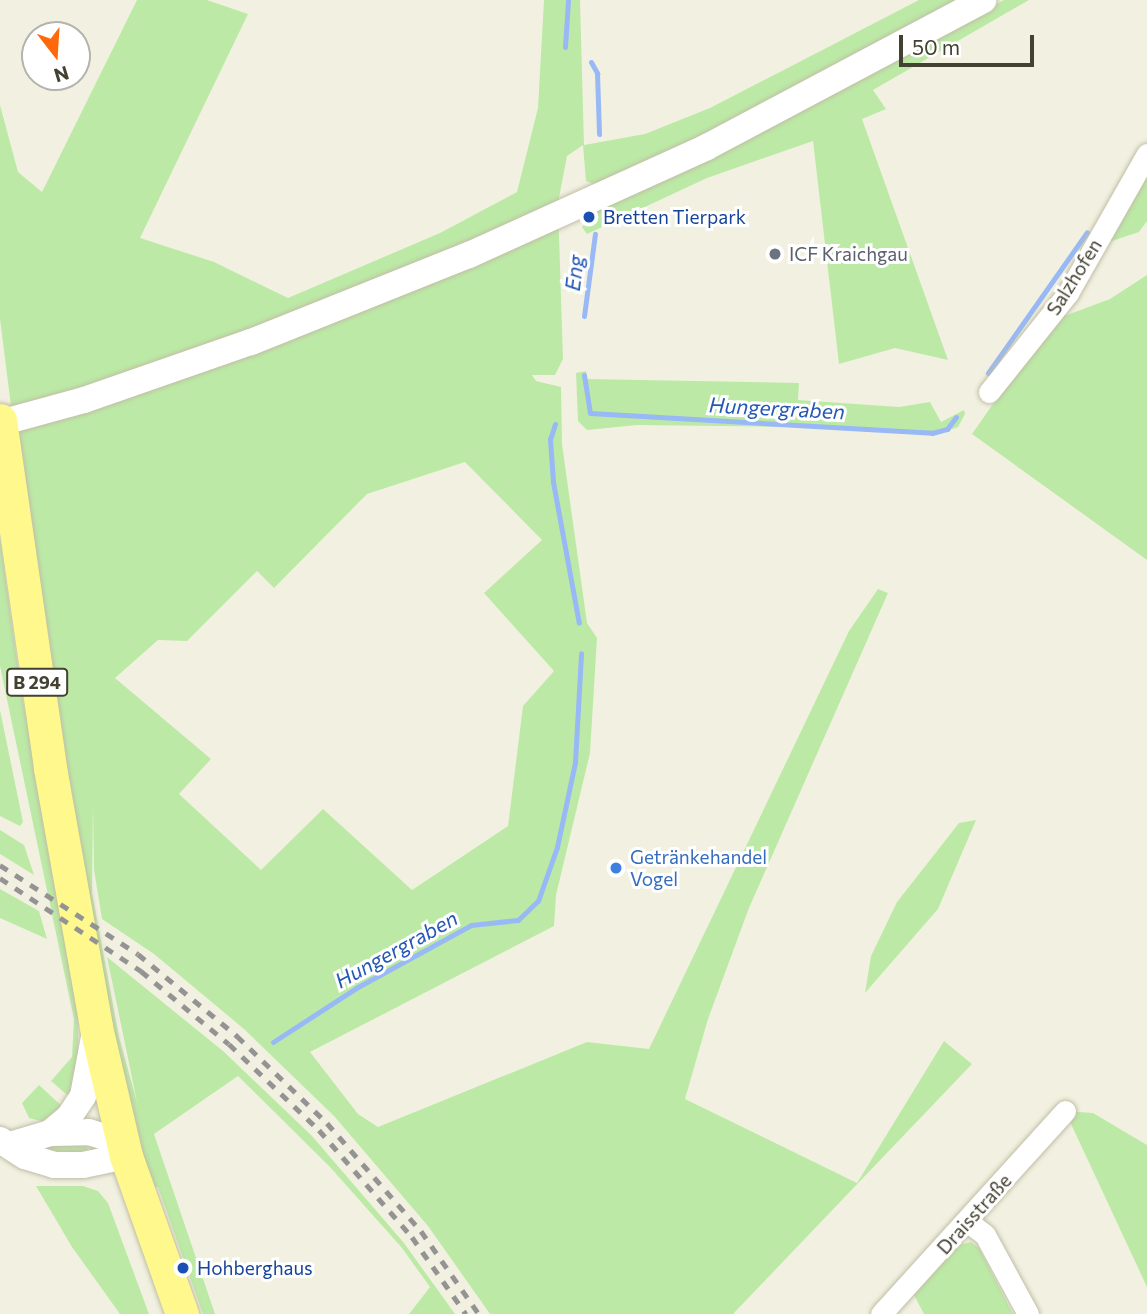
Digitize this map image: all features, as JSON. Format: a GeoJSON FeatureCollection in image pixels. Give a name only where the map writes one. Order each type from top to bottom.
{"type":"FeatureCollection","features":[{"type":"Feature","properties":{"kind":"main road","name":"B 294"},"geometry":{"type":"LineString","coordinates":[[0,421],[48,755],[96,1027],[126,1156],[181,1314]]}},
{"type":"Feature","properties":{"kind":"street"},"geometry":{"type":"LineString","coordinates":[[0,421],[84,400],[251,342],[469,255],[707,147],[983,0]]}},
{"type":"Feature","properties":{"kind":"street","name":"Salzhofen"},"geometry":{"type":"LineString","coordinates":[[989,392],[1068,293],[1147,154]]}},
{"type":"Feature","properties":{"kind":"street"},"geometry":{"type":"LineString","coordinates":[[50,1133],[69,1118],[83,1096],[96,1027]]}},
{"type":"Feature","properties":{"kind":"street","name":"Draisstraße"},"geometry":{"type":"LineString","coordinates":[[881,1314],[968,1222],[1065,1111]]}},
{"type":"Feature","properties":{"kind":"street"},"geometry":{"type":"LineString","coordinates":[[5,1142],[50,1133],[89,1132],[107,1138],[126,1156]]}},
{"type":"Feature","properties":{"kind":"street"},"geometry":{"type":"LineString","coordinates":[[5,1142],[25,1156],[54,1165],[83,1165],[126,1156]]}},
{"type":"Feature","properties":{"kind":"street"},"geometry":{"type":"LineString","coordinates":[[968,1222],[985,1235],[1028,1314]]}},
{"type":"Feature","properties":{"kind":"green space"},"geometry":{"type":"Polygon","coordinates":[[[137,0],[207,0],[248,14],[140,238],[214,262],[288,298],[440,233],[517,192],[538,108],[544,0],[580,0],[584,145],[645,134],[710,108],[919,0],[971,0],[599,186],[586,181],[583,145],[567,156],[558,203],[563,359],[555,375],[532,375],[536,381],[561,387],[562,444],[587,623],[597,638],[590,753],[556,895],[554,926],[310,1052],[358,1114],[378,1127],[587,1042],[649,1049],[849,631],[878,589],[888,593],[749,908],[708,1019],[685,1099],[857,1183],[944,1041],[972,1064],[733,1314],[490,1314],[428,1226],[334,1116],[244,1029],[154,954],[102,919],[94,870],[93,804],[92,893],[119,1037],[137,1102],[107,957],[223,1051],[312,1136],[404,1243],[455,1314],[409,1314],[430,1287],[402,1248],[330,1167],[238,1076],[154,1134],[215,1314],[203,1314],[158,1187],[137,1192],[35,596],[0,319],[0,105],[18,172],[42,192],[137,0]],[[465,462],[367,494],[274,588],[257,571],[187,641],[158,640],[115,678],[211,759],[179,794],[261,870],[323,809],[412,890],[508,826],[523,706],[554,671],[484,593],[542,540],[465,462]]]}},
{"type":"Feature","properties":{"kind":"green space"},"geometry":{"type":"Polygon","coordinates":[[[1004,0],[1029,0],[873,90],[886,109],[862,119],[948,360],[895,348],[839,364],[813,141],[707,178],[587,234],[582,227],[594,213],[746,140],[1004,0]]]}},
{"type":"Feature","properties":{"kind":"green space"},"geometry":{"type":"Polygon","coordinates":[[[1147,154],[1147,221],[1139,232],[1106,243],[1147,154]]]}},
{"type":"Feature","properties":{"kind":"green space"},"geometry":{"type":"Polygon","coordinates":[[[1147,275],[1147,560],[972,434],[1051,321],[1110,299],[1147,275]]]}},
{"type":"Feature","properties":{"kind":"green space"},"geometry":{"type":"Polygon","coordinates":[[[586,371],[587,379],[799,383],[798,400],[899,407],[930,402],[941,422],[964,410],[965,414],[958,427],[936,435],[807,427],[637,425],[587,430],[578,421],[576,373],[586,371]]]}},
{"type":"Feature","properties":{"kind":"green space"},"geometry":{"type":"Polygon","coordinates":[[[0,539],[21,690],[77,994],[79,1079],[73,1100],[51,1081],[72,1057],[74,1019],[0,666],[0,539]]]}},
{"type":"Feature","properties":{"kind":"green space"},"geometry":{"type":"Polygon","coordinates":[[[0,710],[23,822],[20,826],[0,816],[0,710]]]}},
{"type":"Feature","properties":{"kind":"green space"},"geometry":{"type":"Polygon","coordinates":[[[976,820],[938,909],[865,993],[871,956],[897,902],[959,823],[976,820]]]}},
{"type":"Feature","properties":{"kind":"green space"},"geometry":{"type":"Polygon","coordinates":[[[0,830],[24,845],[34,875],[0,854],[0,830]]]}},
{"type":"Feature","properties":{"kind":"green space"},"geometry":{"type":"Polygon","coordinates":[[[0,889],[39,911],[47,939],[0,918],[0,889]]]}},
{"type":"Feature","properties":{"kind":"green space"},"geometry":{"type":"Polygon","coordinates":[[[39,1085],[65,1109],[45,1122],[29,1118],[22,1103],[39,1085]]]}},
{"type":"Feature","properties":{"kind":"green space"},"geometry":{"type":"Polygon","coordinates":[[[1065,1111],[1093,1113],[1147,1145],[1147,1287],[1065,1111]]]}},
{"type":"Feature","properties":{"kind":"green space"},"geometry":{"type":"Polygon","coordinates":[[[85,1140],[89,1154],[32,1149],[85,1140]]]}},
{"type":"Feature","properties":{"kind":"green space"},"geometry":{"type":"Polygon","coordinates":[[[36,1186],[83,1186],[98,1191],[108,1203],[149,1314],[120,1314],[72,1247],[36,1186]]]}},
{"type":"Feature","properties":{"kind":"green space"},"geometry":{"type":"Polygon","coordinates":[[[971,1242],[979,1248],[1013,1314],[924,1314],[914,1295],[959,1245],[971,1242]]]}},
{"type":"Feature","properties":{"kind":"waterway","name":"Eng"},"geometry":{"type":"LineString","coordinates":[[565,47],[568,0]]}},
{"type":"Feature","properties":{"kind":"waterway","name":"Eng"},"geometry":{"type":"LineString","coordinates":[[591,62],[597,73],[599,134]]}},
{"type":"Feature","properties":{"kind":"waterway","name":"Hungergraben"},"geometry":{"type":"LineString","coordinates":[[988,373],[1087,232]]}},
{"type":"Feature","properties":{"kind":"waterway","name":"Eng"},"geometry":{"type":"LineString","coordinates":[[584,316],[595,234]]}},
{"type":"Feature","properties":{"kind":"waterway","name":"Hungergraben"},"geometry":{"type":"LineString","coordinates":[[584,375],[590,413],[932,433],[947,429],[956,417]]}},
{"type":"Feature","properties":{"kind":"waterway","name":"Hungergraben"},"geometry":{"type":"LineString","coordinates":[[555,424],[550,439],[553,482],[579,623]]}},
{"type":"Feature","properties":{"kind":"waterway","name":"Hungergraben"},"geometry":{"type":"LineString","coordinates":[[273,1042],[356,988],[471,925],[518,920],[538,901],[557,847],[575,762],[581,653]]}},
{"type":"Feature","properties":{"kind":"railway"},"geometry":{"type":"LineString","coordinates":[[0,865],[138,954],[237,1036],[327,1123],[421,1231],[479,1314]]}},
{"type":"Feature","properties":{"kind":"railway"},"geometry":{"type":"LineString","coordinates":[[0,878],[141,971],[229,1044],[319,1130],[412,1237],[466,1314]]}},
{"type":"Feature","properties":{"kind":"place","name":"Bretten Tierpark"},"geometry":{"type":"Point","coordinates":[589,217]}},
{"type":"Feature","properties":{"kind":"place","name":"ICF Kraichgau"},"geometry":{"type":"Point","coordinates":[775,254]}},
{"type":"Feature","properties":{"kind":"place","name":"Getränkehandel Vogel"},"geometry":{"type":"Point","coordinates":[616,868]}},
{"type":"Feature","properties":{"kind":"place","name":"Hohberghaus"},"geometry":{"type":"Point","coordinates":[183,1268]}}]}
